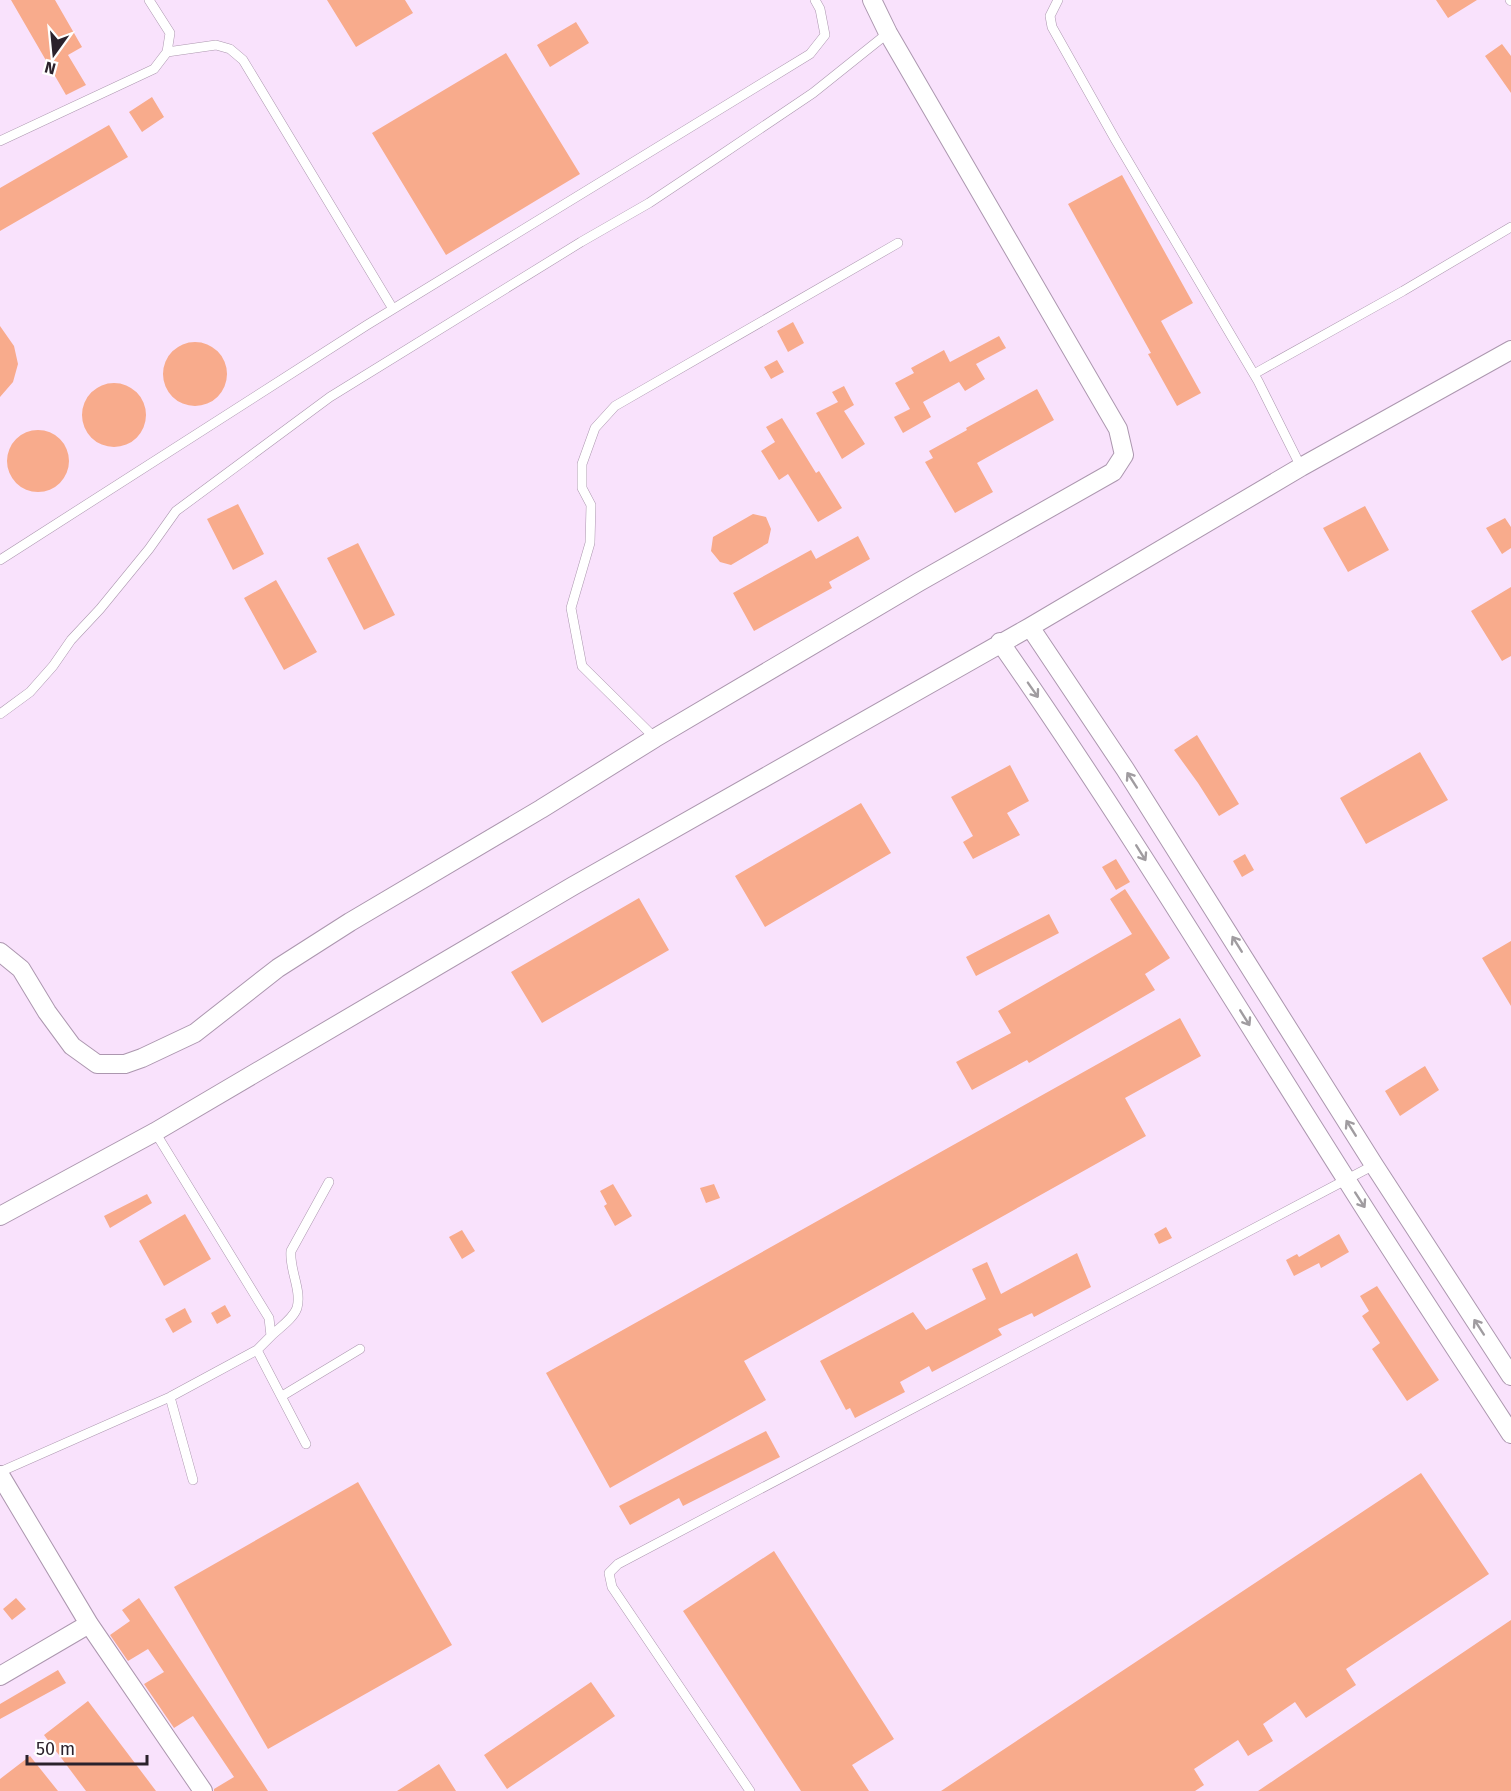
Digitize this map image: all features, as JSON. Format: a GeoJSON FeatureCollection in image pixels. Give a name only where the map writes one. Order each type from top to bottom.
{"type":"FeatureCollection","features":[{"type":"Feature","properties":{"kind":"street"},"geometry":{"type":"LineString","coordinates":[[0,952],[21,969],[47,1012],[72,1046],[97,1064],[125,1064],[142,1058],[195,1033],[264,978],[350,922],[541,809],[655,738],[920,582],[1113,472],[1124,455],[1118,429],[888,33],[872,0]]}},
{"type":"Feature","properties":{"kind":"street"},"geometry":{"type":"LineString","coordinates":[[0,1216],[155,1132],[573,886],[1030,627],[1301,467],[1511,350]]}},
{"type":"Feature","properties":{"kind":"street"},"geometry":{"type":"LineString","coordinates":[[1030,627],[1131,778],[1374,1165],[1511,1376]]}},
{"type":"Feature","properties":{"kind":"street"},"geometry":{"type":"LineString","coordinates":[[1000,642],[1132,838],[1346,1179],[1511,1434]]}},
{"type":"Feature","properties":{"kind":"street"},"geometry":{"type":"LineString","coordinates":[[0,1474],[89,1624],[203,1791]]}},
{"type":"Feature","properties":{"kind":"street"},"geometry":{"type":"LineString","coordinates":[[0,1676],[89,1624]]}},
{"type":"Feature","properties":{"kind":"lane"},"geometry":{"type":"LineString","coordinates":[[0,141],[154,69],[167,52],[170,33],[148,0]]}},
{"type":"Feature","properties":{"kind":"lane"},"geometry":{"type":"LineString","coordinates":[[0,560],[393,309],[810,54],[825,35],[820,9],[815,0]]}},
{"type":"Feature","properties":{"kind":"lane"},"geometry":{"type":"LineString","coordinates":[[1058,0],[1050,16],[1052,27],[1115,139],[1254,374],[1301,467]]}},
{"type":"Feature","properties":{"kind":"lane"},"geometry":{"type":"LineString","coordinates":[[0,714],[30,692],[53,666],[71,640],[150,549],[176,511],[330,397],[580,242],[649,203],[813,93],[888,33]]}},
{"type":"Feature","properties":{"kind":"lane"},"geometry":{"type":"LineString","coordinates":[[167,52],[216,45],[230,48],[243,60],[393,309]]}},
{"type":"Feature","properties":{"kind":"lane"},"geometry":{"type":"LineString","coordinates":[[1254,374],[1403,291],[1511,227]]}},
{"type":"Feature","properties":{"kind":"lane"},"geometry":{"type":"LineString","coordinates":[[655,738],[582,666],[571,608],[590,543],[591,505],[582,488],[582,465],[595,428],[615,406],[898,243]]}},
{"type":"Feature","properties":{"kind":"lane"},"geometry":{"type":"LineString","coordinates":[[155,1132],[269,1318],[271,1336]]}},
{"type":"Feature","properties":{"kind":"lane"},"geometry":{"type":"LineString","coordinates":[[750,1791],[612,1587],[609,1573],[618,1564],[1374,1165]]}},
{"type":"Feature","properties":{"kind":"lane"},"geometry":{"type":"LineString","coordinates":[[0,1474],[170,1397],[257,1350],[296,1309],[298,1297],[290,1262],[291,1251],[329,1182]]}},
{"type":"Feature","properties":{"kind":"lane"},"geometry":{"type":"LineString","coordinates":[[282,1396],[360,1349]]}},
{"type":"Feature","properties":{"kind":"lane"},"geometry":{"type":"LineString","coordinates":[[257,1350],[306,1444]]}},
{"type":"Feature","properties":{"kind":"lane"},"geometry":{"type":"LineString","coordinates":[[170,1397],[193,1480]]}},
{"type":"Feature","properties":{"kind":"shaded area"},"geometry":{"type":"Polygon","coordinates":[[[0,0],[1511,0],[1511,1791],[0,1791],[0,0]]]}},
{"type":"Feature","properties":{"kind":"building"},"geometry":{"type":"Polygon","coordinates":[[[11,0],[55,0],[82,47],[68,55],[86,85],[66,95],[11,0]]]}},
{"type":"Feature","properties":{"kind":"building"},"geometry":{"type":"Polygon","coordinates":[[[327,0],[405,0],[413,13],[356,47],[327,0]]]}},
{"type":"Feature","properties":{"kind":"building"},"geometry":{"type":"Polygon","coordinates":[[[1436,0],[1477,0],[1448,18],[1436,0]]]}},
{"type":"Feature","properties":{"kind":"building"},"geometry":{"type":"Polygon","coordinates":[[[576,22],[589,43],[550,67],[537,45],[576,22]]]}},
{"type":"Feature","properties":{"kind":"building"},"geometry":{"type":"Polygon","coordinates":[[[1502,44],[1511,56],[1511,93],[1485,56],[1502,44]]]}},
{"type":"Feature","properties":{"kind":"building"},"geometry":{"type":"Polygon","coordinates":[[[506,53],[580,174],[446,255],[372,133],[506,53]]]}},
{"type":"Feature","properties":{"kind":"building"},"geometry":{"type":"Polygon","coordinates":[[[152,97],[164,117],[142,132],[129,112],[152,97]]]}},
{"type":"Feature","properties":{"kind":"building"},"geometry":{"type":"Polygon","coordinates":[[[109,125],[128,157],[0,231],[0,188],[109,125]]]}},
{"type":"Feature","properties":{"kind":"building"},"geometry":{"type":"Polygon","coordinates":[[[1122,175],[1193,303],[1161,321],[1201,393],[1177,406],[1148,354],[1151,353],[1068,204],[1122,175]]]}},
{"type":"Feature","properties":{"kind":"building"},"geometry":{"type":"Polygon","coordinates":[[[793,322],[804,343],[788,352],[777,331],[793,322]]]}},
{"type":"Feature","properties":{"kind":"building"},"geometry":{"type":"Polygon","coordinates":[[[0,326],[14,346],[18,364],[13,382],[0,397],[0,326]]]}},
{"type":"Feature","properties":{"kind":"building"},"geometry":{"type":"Polygon","coordinates":[[[999,336],[1006,348],[976,364],[985,379],[965,391],[959,382],[923,402],[931,417],[903,433],[894,417],[910,409],[895,383],[914,373],[911,368],[944,350],[950,362],[999,336]]]}},
{"type":"Feature","properties":{"kind":"building"},"geometry":{"type":"Polygon","coordinates":[[[189,342],[201,342],[218,351],[225,362],[227,374],[225,386],[218,397],[201,406],[189,406],[177,401],[168,392],[163,380],[163,368],[168,356],[177,347],[189,342]]]}},
{"type":"Feature","properties":{"kind":"building"},"geometry":{"type":"Polygon","coordinates":[[[777,360],[784,372],[771,379],[764,367],[777,360]]]}},
{"type":"Feature","properties":{"kind":"building"},"geometry":{"type":"Polygon","coordinates":[[[114,383],[132,389],[140,397],[146,415],[140,433],[132,441],[114,447],[96,441],[88,433],[82,415],[88,397],[96,389],[114,383]]]}},
{"type":"Feature","properties":{"kind":"building"},"geometry":{"type":"Polygon","coordinates":[[[844,386],[854,405],[844,411],[865,444],[842,459],[816,413],[838,402],[832,392],[844,386]]]}},
{"type":"Feature","properties":{"kind":"building"},"geometry":{"type":"Polygon","coordinates":[[[1037,389],[1054,420],[977,463],[993,492],[955,513],[925,462],[933,458],[929,451],[1037,389]]]}},
{"type":"Feature","properties":{"kind":"building"},"geometry":{"type":"Polygon","coordinates":[[[782,418],[816,473],[819,471],[842,508],[818,522],[788,474],[779,480],[761,451],[775,442],[766,427],[782,418]]]}},
{"type":"Feature","properties":{"kind":"building"},"geometry":{"type":"Polygon","coordinates":[[[32,430],[44,430],[60,439],[67,449],[69,461],[67,473],[60,483],[44,492],[32,492],[21,487],[12,478],[7,467],[7,455],[12,444],[21,435],[32,430]]]}},
{"type":"Feature","properties":{"kind":"building"},"geometry":{"type":"Polygon","coordinates":[[[238,504],[264,554],[233,570],[207,519],[238,504]]]}},
{"type":"Feature","properties":{"kind":"building"},"geometry":{"type":"Polygon","coordinates":[[[1365,506],[1389,550],[1348,572],[1323,528],[1365,506]]]}},
{"type":"Feature","properties":{"kind":"building"},"geometry":{"type":"Polygon","coordinates":[[[753,514],[766,517],[771,529],[768,543],[731,565],[720,562],[711,551],[713,537],[753,514]]]}},
{"type":"Feature","properties":{"kind":"building"},"geometry":{"type":"Polygon","coordinates":[[[1505,518],[1511,527],[1511,548],[1502,554],[1486,528],[1505,518]]]}},
{"type":"Feature","properties":{"kind":"building"},"geometry":{"type":"Polygon","coordinates":[[[858,536],[870,559],[829,582],[832,588],[754,631],[733,593],[811,550],[816,559],[858,536]]]}},
{"type":"Feature","properties":{"kind":"building"},"geometry":{"type":"Polygon","coordinates":[[[358,543],[395,615],[364,630],[327,558],[358,543]]]}},
{"type":"Feature","properties":{"kind":"building"},"geometry":{"type":"Polygon","coordinates":[[[276,580],[317,652],[284,670],[244,598],[276,580]]]}},
{"type":"Feature","properties":{"kind":"building"},"geometry":{"type":"Polygon","coordinates":[[[1511,587],[1511,656],[1502,661],[1471,611],[1511,587]]]}},
{"type":"Feature","properties":{"kind":"building"},"geometry":{"type":"Polygon","coordinates":[[[1197,735],[1239,804],[1219,816],[1174,750],[1197,735]]]}},
{"type":"Feature","properties":{"kind":"building"},"geometry":{"type":"Polygon","coordinates":[[[1420,752],[1448,800],[1366,844],[1340,798],[1420,752]]]}},
{"type":"Feature","properties":{"kind":"building"},"geometry":{"type":"Polygon","coordinates":[[[1010,765],[1029,801],[1007,813],[1020,835],[973,859],[963,842],[973,836],[951,797],[1010,765]]]}},
{"type":"Feature","properties":{"kind":"building"},"geometry":{"type":"Polygon","coordinates":[[[861,803],[891,853],[765,927],[735,876],[861,803]]]}},
{"type":"Feature","properties":{"kind":"building"},"geometry":{"type":"Polygon","coordinates":[[[1245,854],[1254,870],[1242,877],[1233,861],[1245,854]]]}},
{"type":"Feature","properties":{"kind":"building"},"geometry":{"type":"Polygon","coordinates":[[[1116,859],[1130,882],[1116,890],[1102,867],[1116,859]]]}},
{"type":"Feature","properties":{"kind":"building"},"geometry":{"type":"Polygon","coordinates":[[[1125,889],[1170,958],[1145,974],[1155,990],[1029,1063],[1027,1060],[972,1090],[956,1062],[1011,1033],[998,1011],[1132,934],[1110,899],[1125,889]]]}},
{"type":"Feature","properties":{"kind":"building"},"geometry":{"type":"Polygon","coordinates":[[[639,898],[669,950],[542,1023],[511,972],[639,898]]]}},
{"type":"Feature","properties":{"kind":"building"},"geometry":{"type":"Polygon","coordinates":[[[1049,914],[1059,933],[976,976],[966,957],[1049,914]]]}},
{"type":"Feature","properties":{"kind":"building"},"geometry":{"type":"Polygon","coordinates":[[[1511,941],[1511,1006],[1482,958],[1511,941]]]}},
{"type":"Feature","properties":{"kind":"building"},"geometry":{"type":"Polygon","coordinates":[[[1180,1018],[1201,1056],[1125,1098],[1146,1136],[744,1361],[766,1400],[610,1488],[546,1373],[1180,1018]]]}},
{"type":"Feature","properties":{"kind":"building"},"geometry":{"type":"Polygon","coordinates":[[[1425,1066],[1439,1090],[1400,1116],[1385,1091],[1425,1066]]]}},
{"type":"Feature","properties":{"kind":"building"},"geometry":{"type":"Polygon","coordinates":[[[613,1184],[632,1216],[615,1226],[604,1206],[607,1204],[600,1191],[613,1184]]]}},
{"type":"Feature","properties":{"kind":"building"},"geometry":{"type":"Polygon","coordinates":[[[714,1184],[720,1198],[706,1203],[700,1188],[714,1184]]]}},
{"type":"Feature","properties":{"kind":"building"},"geometry":{"type":"Polygon","coordinates":[[[147,1194],[152,1203],[110,1228],[104,1216],[147,1194]]]}},
{"type":"Feature","properties":{"kind":"building"},"geometry":{"type":"Polygon","coordinates":[[[185,1214],[211,1259],[164,1286],[139,1241],[185,1214]]]}},
{"type":"Feature","properties":{"kind":"building"},"geometry":{"type":"Polygon","coordinates":[[[1166,1227],[1172,1238],[1159,1244],[1154,1234],[1166,1227]]]}},
{"type":"Feature","properties":{"kind":"building"},"geometry":{"type":"Polygon","coordinates":[[[462,1230],[475,1251],[462,1259],[449,1237],[462,1230]]]}},
{"type":"Feature","properties":{"kind":"building"},"geometry":{"type":"Polygon","coordinates":[[[1339,1234],[1349,1252],[1321,1268],[1319,1263],[1294,1276],[1286,1260],[1297,1254],[1299,1257],[1339,1234]]]}},
{"type":"Feature","properties":{"kind":"building"},"geometry":{"type":"Polygon","coordinates":[[[1077,1253],[1091,1287],[1034,1317],[1032,1313],[998,1329],[1002,1335],[932,1372],[929,1366],[900,1382],[905,1392],[855,1418],[850,1408],[846,1410],[820,1361],[913,1312],[926,1330],[986,1299],[972,1269],[987,1262],[1001,1294],[1077,1253]]]}},
{"type":"Feature","properties":{"kind":"building"},"geometry":{"type":"Polygon","coordinates":[[[1377,1286],[1439,1380],[1407,1401],[1372,1349],[1380,1343],[1362,1316],[1369,1311],[1360,1296],[1377,1286]]]}},
{"type":"Feature","properties":{"kind":"building"},"geometry":{"type":"Polygon","coordinates":[[[225,1305],[231,1316],[217,1324],[211,1313],[225,1305]]]}},
{"type":"Feature","properties":{"kind":"building"},"geometry":{"type":"Polygon","coordinates":[[[185,1308],[192,1322],[173,1333],[165,1319],[185,1308]]]}},
{"type":"Feature","properties":{"kind":"building"},"geometry":{"type":"Polygon","coordinates":[[[766,1431],[780,1457],[683,1506],[679,1498],[630,1525],[619,1506],[766,1431]]]}},
{"type":"Feature","properties":{"kind":"building"},"geometry":{"type":"Polygon","coordinates":[[[1421,1473],[1489,1574],[1346,1669],[1356,1685],[1306,1718],[1295,1702],[1263,1724],[1273,1741],[1248,1756],[1238,1740],[1194,1769],[1204,1785],[1195,1791],[941,1791],[1421,1473]]]}},
{"type":"Feature","properties":{"kind":"building"},"geometry":{"type":"Polygon","coordinates":[[[358,1482],[452,1645],[268,1749],[174,1587],[358,1482]]]}},
{"type":"Feature","properties":{"kind":"building"},"geometry":{"type":"Polygon","coordinates":[[[774,1551],[894,1739],[852,1765],[869,1791],[801,1791],[683,1611],[774,1551]]]}},
{"type":"Feature","properties":{"kind":"building"},"geometry":{"type":"Polygon","coordinates":[[[16,1598],[26,1609],[12,1620],[3,1609],[16,1598]]]}},
{"type":"Feature","properties":{"kind":"building"},"geometry":{"type":"Polygon","coordinates":[[[139,1598],[268,1791],[214,1791],[234,1777],[193,1716],[174,1728],[144,1684],[164,1672],[148,1649],[128,1661],[110,1635],[130,1621],[122,1610],[139,1598]]]}},
{"type":"Feature","properties":{"kind":"building"},"geometry":{"type":"Polygon","coordinates":[[[1511,1620],[1511,1791],[1258,1791],[1511,1620]]]}},
{"type":"Feature","properties":{"kind":"building"},"geometry":{"type":"Polygon","coordinates":[[[58,1670],[66,1683],[0,1719],[0,1704],[58,1670]]]}},
{"type":"Feature","properties":{"kind":"building"},"geometry":{"type":"Polygon","coordinates":[[[591,1682],[615,1716],[507,1789],[484,1755],[591,1682]]]}},
{"type":"Feature","properties":{"kind":"building"},"geometry":{"type":"Polygon","coordinates":[[[88,1701],[156,1791],[86,1791],[44,1735],[88,1701]]]}},
{"type":"Feature","properties":{"kind":"building"},"geometry":{"type":"Polygon","coordinates":[[[30,1756],[58,1791],[0,1791],[0,1779],[30,1756]]]}},
{"type":"Feature","properties":{"kind":"building"},"geometry":{"type":"Polygon","coordinates":[[[439,1764],[456,1791],[397,1791],[439,1764]]]}}]}
